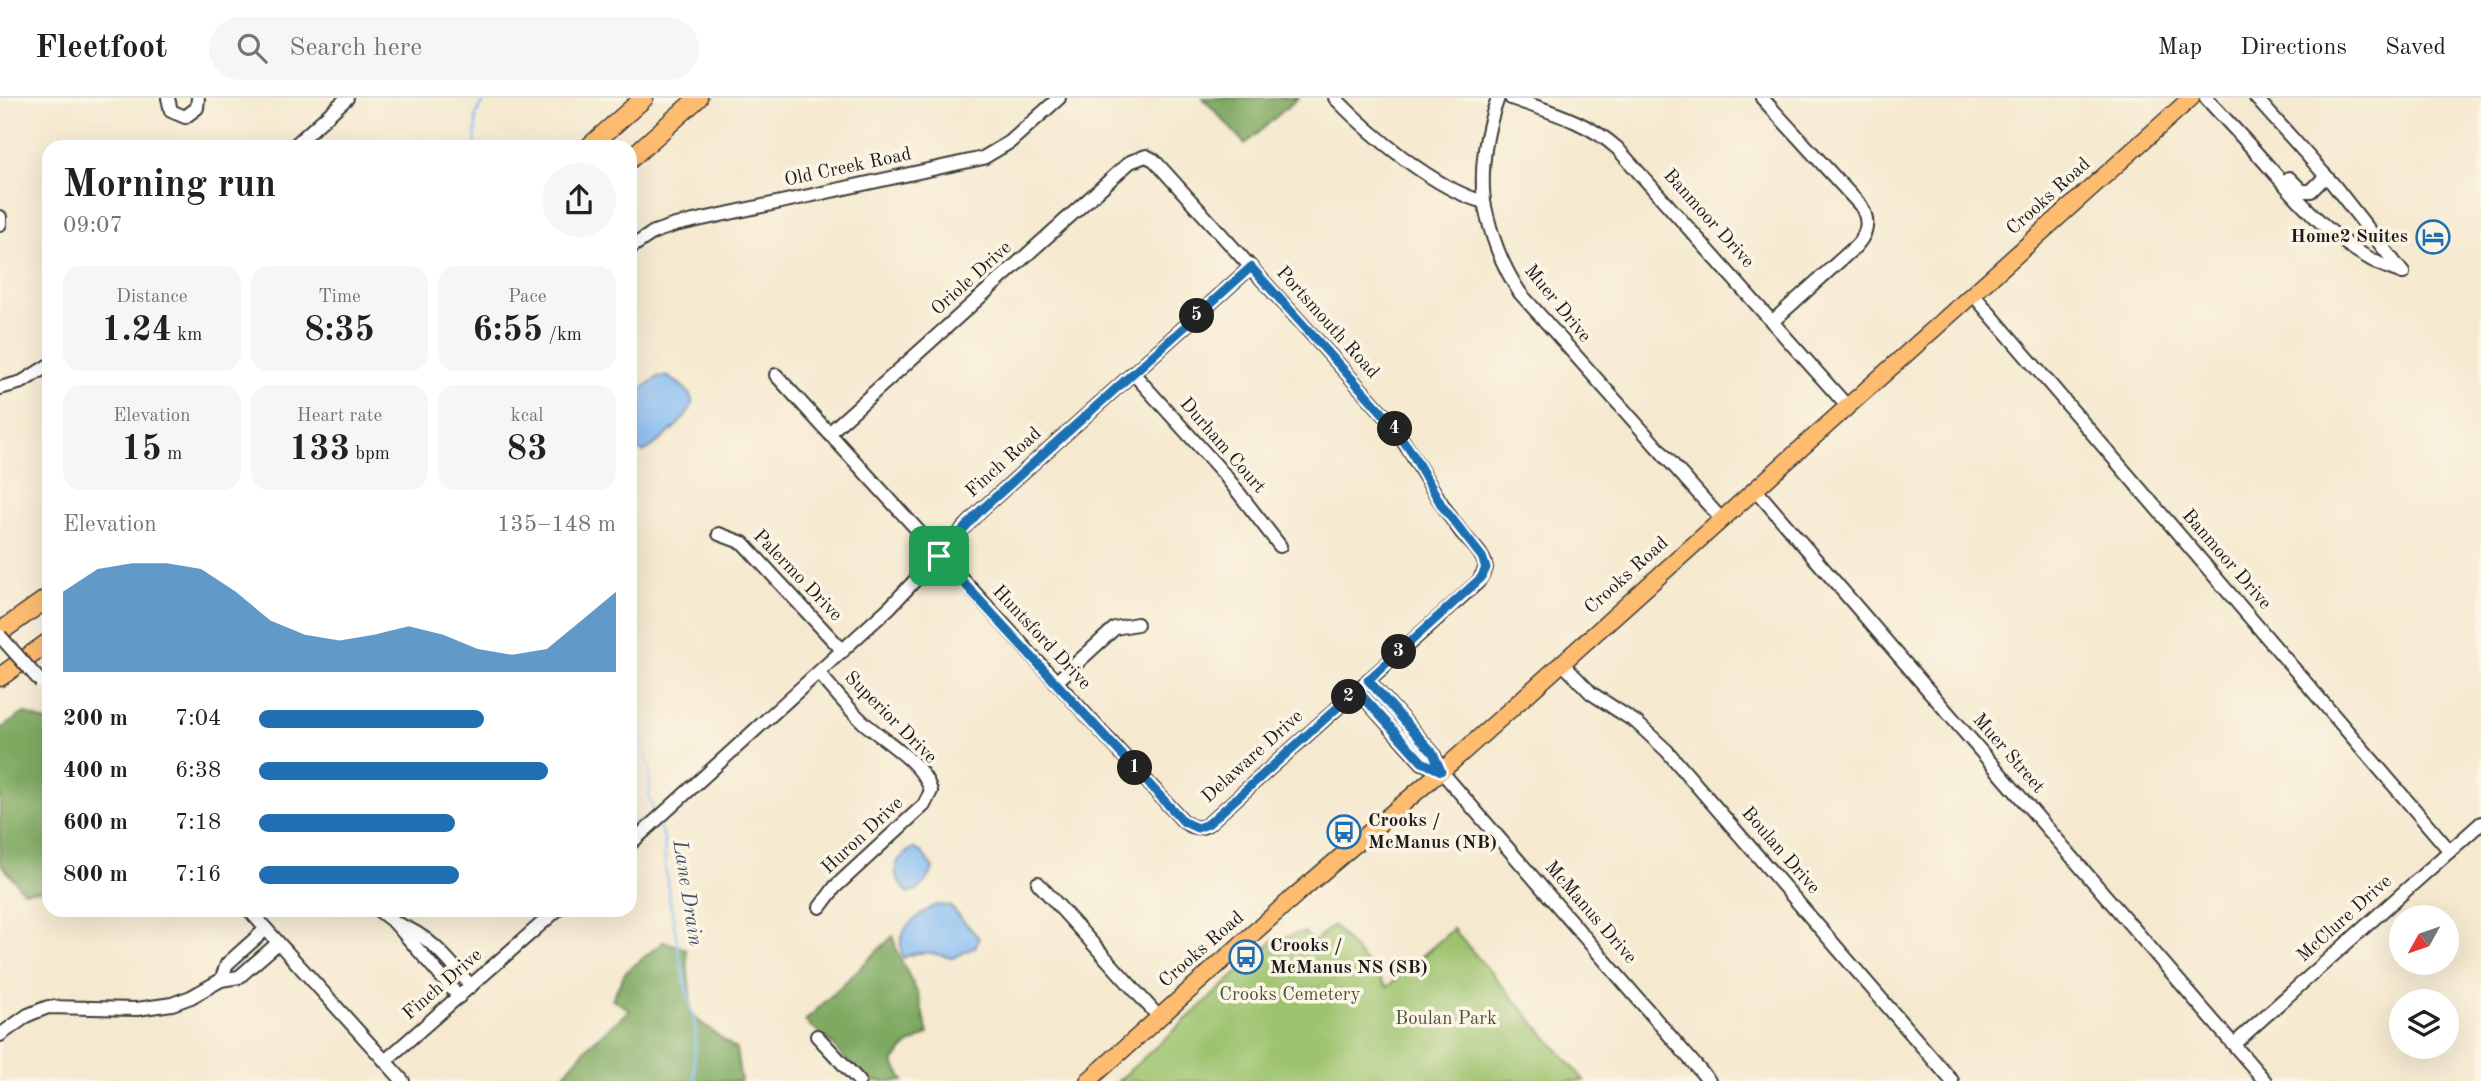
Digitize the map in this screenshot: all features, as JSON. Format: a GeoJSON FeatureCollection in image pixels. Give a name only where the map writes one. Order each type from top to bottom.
{"type":"FeatureCollection","features":[{"type":"Feature","properties":{"kind":"highway"},"geometry":{"type":"LineString","coordinates":[[597,140],[644,98]]}},
{"type":"Feature","properties":{"kind":"highway"},"geometry":{"type":"LineString","coordinates":[[637,153],[698,98]]}},
{"type":"Feature","properties":{"kind":"highway"},"geometry":{"type":"LineString","coordinates":[[0,634],[42,602]]}},
{"type":"Feature","properties":{"kind":"highway"},"geometry":{"type":"LineString","coordinates":[[0,677],[42,647]]}},
{"type":"Feature","properties":{"kind":"main road","name":"Crooks Road"},"geometry":{"type":"LineString","coordinates":[[1088,1081],[1158,1016],[1441,771],[2191,98]]}},
{"type":"Feature","properties":{"kind":"street"},"geometry":{"type":"LineString","coordinates":[[168,98],[172,111],[185,117],[197,108],[198,98]]}},
{"type":"Feature","properties":{"kind":"street"},"geometry":{"type":"LineString","coordinates":[[301,140],[347,98]]}},
{"type":"Feature","properties":{"kind":"street","name":"Old Creek Road"},"geometry":{"type":"LineString","coordinates":[[637,243],[653,232],[675,225],[983,158],[1010,142],[1059,98]]}},
{"type":"Feature","properties":{"kind":"street"},"geometry":{"type":"LineString","coordinates":[[1335,98],[1410,162],[1461,193],[1484,202]]}},
{"type":"Feature","properties":{"kind":"street","name":"Muer Drive"},"geometry":{"type":"LineString","coordinates":[[1498,98],[1487,140],[1482,188],[1490,230],[1499,256],[1520,293],[1722,520]]}},
{"type":"Feature","properties":{"kind":"street","name":"Banmoor Drive"},"geometry":{"type":"LineString","coordinates":[[1511,98],[1582,124],[1606,138],[1847,405]]}},
{"type":"Feature","properties":{"kind":"street"},"geometry":{"type":"LineString","coordinates":[[1762,98],[1861,206],[1867,223],[1866,232],[1856,246],[1773,321]]}},
{"type":"Feature","properties":{"kind":"street"},"geometry":{"type":"LineString","coordinates":[[2206,98],[2304,208],[2354,250],[2384,267],[2403,273],[2326,176],[2256,98]]}},
{"type":"Feature","properties":{"kind":"street","name":"Portsmouth Road"},"geometry":{"type":"LineString","coordinates":[[1142,157],[1154,160],[1388,419],[1412,453],[1442,506],[1482,557],[1486,568]]}},
{"type":"Feature","properties":{"kind":"street","name":"Oriole Drive"},"geometry":{"type":"LineString","coordinates":[[829,433],[1130,162],[1142,157]]}},
{"type":"Feature","properties":{"kind":"street"},"geometry":{"type":"LineString","coordinates":[[2268,166],[2286,175],[2302,191],[2311,191],[2326,176]]}},
{"type":"Feature","properties":{"kind":"street"},"geometry":{"type":"LineString","coordinates":[[0,217],[0,224]]}},
{"type":"Feature","properties":{"kind":"street"},"geometry":{"type":"LineString","coordinates":[[2354,250],[2371,239],[2373,233]]}},
{"type":"Feature","properties":{"kind":"street","name":"Finch Road"},"geometry":{"type":"LineString","coordinates":[[637,838],[843,651],[939,556],[980,511],[1251,267]]}},
{"type":"Feature","properties":{"kind":"street","name":"Banmoor Drive"},"geometry":{"type":"LineString","coordinates":[[1972,293],[2450,851]]}},
{"type":"Feature","properties":{"kind":"street"},"geometry":{"type":"LineString","coordinates":[[0,388],[22,382],[42,369]]}},
{"type":"Feature","properties":{"kind":"street","name":"Durham Court"},"geometry":{"type":"LineString","coordinates":[[1133,373],[1224,474],[1280,546]]}},
{"type":"Feature","properties":{"kind":"street","name":"Huntsford Drive"},"geometry":{"type":"LineString","coordinates":[[776,375],[1184,822],[1197,828]]}},
{"type":"Feature","properties":{"kind":"street","name":"Muer Street"},"geometry":{"type":"LineString","coordinates":[[1755,489],[2234,1044]]}},
{"type":"Feature","properties":{"kind":"street","name":"Palermo Drive"},"geometry":{"type":"LineString","coordinates":[[719,534],[743,542],[843,651]]}},
{"type":"Feature","properties":{"kind":"street","name":"Delaware Drive"},"geometry":{"type":"LineString","coordinates":[[1197,828],[1208,824],[1357,690],[1481,578],[1486,568]]}},
{"type":"Feature","properties":{"kind":"street"},"geometry":{"type":"LineString","coordinates":[[1056,682],[1115,628],[1137,624]]}},
{"type":"Feature","properties":{"kind":"street"},"geometry":{"type":"LineString","coordinates":[[0,634],[42,683]]}},
{"type":"Feature","properties":{"kind":"street","name":"Boulan Drive"},"geometry":{"type":"LineString","coordinates":[[1562,663],[1584,687],[1637,723],[1667,751],[1952,1081]]}},
{"type":"Feature","properties":{"kind":"street","name":"Superior Drive"},"geometry":{"type":"LineString","coordinates":[[819,673],[862,721],[887,739],[925,777],[931,792]]}},
{"type":"Feature","properties":{"kind":"street"},"geometry":{"type":"LineString","coordinates":[[1368,680],[1433,753],[1441,771]]}},
{"type":"Feature","properties":{"kind":"street"},"geometry":{"type":"LineString","coordinates":[[1357,690],[1422,762],[1441,771]]}},
{"type":"Feature","properties":{"kind":"street","name":"McManus Drive"},"geometry":{"type":"LineString","coordinates":[[1441,771],[1709,1081]]}},
{"type":"Feature","properties":{"kind":"street","name":"Huron Drive"},"geometry":{"type":"LineString","coordinates":[[820,907],[835,887],[924,805],[931,792]]}},
{"type":"Feature","properties":{"kind":"street","name":"McClure Drive"},"geometry":{"type":"LineString","coordinates":[[2234,1044],[2481,823]]}},
{"type":"Feature","properties":{"kind":"street"},"geometry":{"type":"LineString","coordinates":[[1038,883],[1158,1016]]}},
{"type":"Feature","properties":{"kind":"street"},"geometry":{"type":"LineString","coordinates":[[255,917],[404,1081]]}},
{"type":"Feature","properties":{"kind":"street"},"geometry":{"type":"LineString","coordinates":[[387,917],[459,997]]}},
{"type":"Feature","properties":{"kind":"street","name":"Finch Drive"},"geometry":{"type":"LineString","coordinates":[[385,1061],[549,917]]}},
{"type":"Feature","properties":{"kind":"street"},"geometry":{"type":"LineString","coordinates":[[395,923],[424,936],[471,986]]}},
{"type":"Feature","properties":{"kind":"street"},"geometry":{"type":"LineString","coordinates":[[221,980],[227,964],[266,929]]}},
{"type":"Feature","properties":{"kind":"street"},"geometry":{"type":"LineString","coordinates":[[0,1035],[28,1015],[48,1007],[157,1007],[191,997],[221,980],[239,976],[278,943]]}},
{"type":"Feature","properties":{"kind":"street"},"geometry":{"type":"LineString","coordinates":[[817,1036],[859,1081]]}},
{"type":"Feature","properties":{"kind":"street"},"geometry":{"type":"LineString","coordinates":[[2234,1044],[2265,1081]]}},
{"type":"Feature","properties":{"kind":"green space"},"geometry":{"type":"Polygon","coordinates":[[[1203,98],[1298,98],[1245,144],[1203,98]]]}},
{"type":"Feature","properties":{"kind":"green space"},"geometry":{"type":"Polygon","coordinates":[[[24,713],[42,720],[42,890],[23,891],[0,863],[0,729],[24,713]]]}},
{"type":"Feature","properties":{"kind":"green space"},"geometry":{"type":"Polygon","coordinates":[[[1333,925],[1387,987],[1453,929],[1585,1081],[1118,1081],[1274,940],[1304,932],[1314,942],[1333,925]]]}},
{"type":"Feature","properties":{"kind":"green space"},"geometry":{"type":"Polygon","coordinates":[[[893,936],[897,952],[918,994],[928,1034],[906,1046],[893,1062],[904,1081],[865,1081],[832,1044],[805,1021],[893,936]]]}},
{"type":"Feature","properties":{"kind":"green space"},"geometry":{"type":"Polygon","coordinates":[[[664,941],[686,949],[692,1016],[736,1049],[741,1081],[564,1081],[564,1074],[589,1045],[630,1010],[612,999],[625,973],[664,941]]]}},
{"type":"Feature","properties":{"kind":"water"},"geometry":{"type":"Polygon","coordinates":[[[658,377],[669,377],[686,390],[692,401],[691,407],[673,430],[643,452],[637,449],[637,393],[658,377]]]}},
{"type":"Feature","properties":{"kind":"water"},"geometry":{"type":"Polygon","coordinates":[[[913,848],[922,853],[933,868],[924,884],[908,893],[898,880],[896,869],[900,858],[913,848]]]}},
{"type":"Feature","properties":{"kind":"water"},"geometry":{"type":"Polygon","coordinates":[[[935,905],[950,906],[979,938],[975,947],[953,958],[921,953],[903,958],[901,940],[907,926],[935,905]]]}},
{"type":"Feature","properties":{"kind":"waterway","name":"Lane Drain"},"geometry":{"type":"LineString","coordinates":[[475,140],[476,115],[485,98]]}},
{"type":"Feature","properties":{"kind":"waterway","name":"Lane Drain"},"geometry":{"type":"LineString","coordinates":[[637,724],[651,774],[649,796],[655,817]]}},
{"type":"Feature","properties":{"kind":"waterway","name":"Lane Drain"},"geometry":{"type":"LineString","coordinates":[[657,823],[664,838],[669,896],[695,1025],[694,1081]]}},
{"type":"Feature","properties":{"kind":"place","name":"Home2 Suites"},"geometry":{"type":"Point","coordinates":[2433,237]}},
{"type":"Feature","properties":{"kind":"place","name":"Crooks / McManus (NB)"},"geometry":{"type":"Point","coordinates":[1344,832]}},
{"type":"Feature","properties":{"kind":"place","name":"Crooks / McManus NS (SB)"},"geometry":{"type":"Point","coordinates":[1246,957]}},
{"type":"Feature","properties":{"kind":"route"},"geometry":{"type":"LineString","coordinates":[[1251,267],[1388,419],[1412,453],[1442,506],[1482,557],[1486,568],[1481,578],[1368,680],[1433,753],[1441,771],[1422,762],[1357,690],[1208,824],[1197,828],[1184,822],[939,556],[980,511],[1251,267]]}},
{"type":"Feature","properties":{"kind":"park label","name":"Crooks Cemetery"},"geometry":{"type":"Point","coordinates":[1290,995]}},
{"type":"Feature","properties":{"kind":"park label","name":"Boulan Park"},"geometry":{"type":"Point","coordinates":[1446,1019]}}]}
